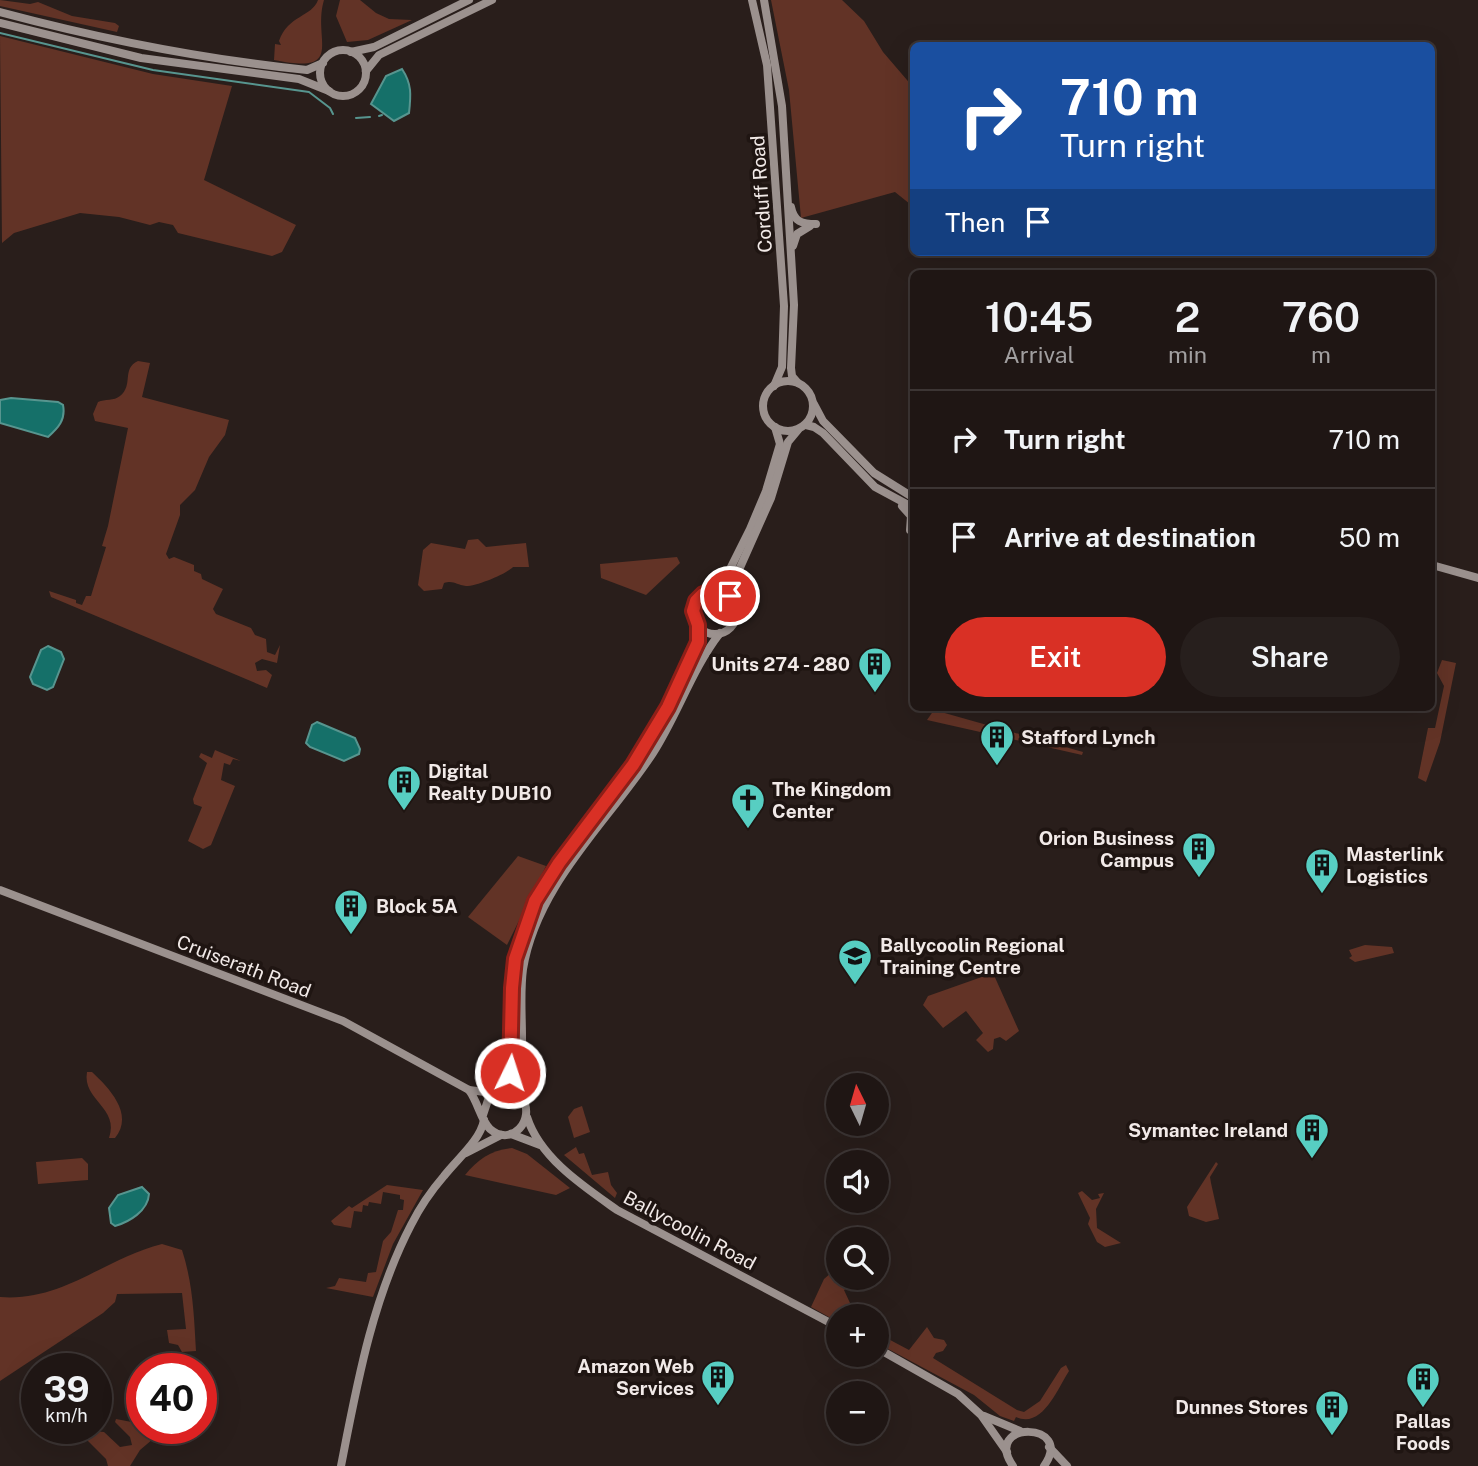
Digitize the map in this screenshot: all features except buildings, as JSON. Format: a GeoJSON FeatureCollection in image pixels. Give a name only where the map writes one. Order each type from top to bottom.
{"type":"FeatureCollection","features":[{"type":"Feature","properties":{"kind":"street"},"geometry":{"type":"LineString","coordinates":[[0,12],[92,36],[189,54],[307,70],[323,63],[336,51],[351,52],[374,47],[469,0]]}},
{"type":"Feature","properties":{"kind":"street"},"geometry":{"type":"LineString","coordinates":[[0,23],[141,58],[299,79],[338,95],[353,94],[363,84],[366,71],[379,55],[492,0]]}},
{"type":"Feature","properties":{"kind":"street","name":"Corduff Road"},"geometry":{"type":"LineString","coordinates":[[752,0],[767,65],[784,306],[782,368],[774,386]]}},
{"type":"Feature","properties":{"kind":"street","name":"Corduff Road"},"geometry":{"type":"LineString","coordinates":[[764,0],[780,83],[795,325],[791,368],[792,376],[798,383]]}},
{"type":"Feature","properties":{"kind":"street"},"geometry":{"type":"LineString","coordinates":[[351,52],[361,59],[366,71]]}},
{"type":"Feature","properties":{"kind":"street"},"geometry":{"type":"LineString","coordinates":[[323,63],[321,78],[329,91]]}},
{"type":"Feature","properties":{"kind":"street"},"geometry":{"type":"LineString","coordinates":[[785,159],[793,215],[803,224],[817,223],[800,230],[794,239],[793,280]]}},
{"type":"Feature","properties":{"kind":"street"},"geometry":{"type":"LineString","coordinates":[[910,496],[874,473],[823,421],[808,391],[798,383],[788,380],[774,386],[763,403],[765,416],[780,432],[814,427],[823,433],[858,472],[910,514]]}},
{"type":"Feature","properties":{"kind":"street"},"geometry":{"type":"LineString","coordinates":[[463,1155],[521,1128],[527,1117],[520,1082],[522,980],[527,951],[537,922],[557,883],[654,751],[676,713],[701,656],[720,633],[734,622],[737,612],[734,581],[771,498],[788,442],[812,415],[814,404]]}},
{"type":"Feature","properties":{"kind":"street"},"geometry":{"type":"LineString","coordinates":[[341,1466],[365,1350],[399,1250],[424,1202],[483,1127],[486,1101],[508,1079],[512,1065],[513,981],[519,943],[529,916],[547,881],[618,786],[657,727],[698,642],[694,606],[727,575],[766,491],[780,444],[775,427]]}},
{"type":"Feature","properties":{"kind":"street"},"geometry":{"type":"LineString","coordinates":[[894,499],[910,507]]}},
{"type":"Feature","properties":{"kind":"street"},"geometry":{"type":"LineString","coordinates":[[1435,566],[1478,579]]}},
{"type":"Feature","properties":{"kind":"street"},"geometry":{"type":"LineString","coordinates":[[706,592],[719,590],[734,601]]}},
{"type":"Feature","properties":{"kind":"street"},"geometry":{"type":"LineString","coordinates":[[698,625],[708,632],[720,633]]}},
{"type":"Feature","properties":{"kind":"street","name":"Cruiserath Road"},"geometry":{"type":"LineString","coordinates":[[0,890],[343,1021],[469,1090],[496,1092]]}},
{"type":"Feature","properties":{"kind":"street"},"geometry":{"type":"LineString","coordinates":[[469,1090],[478,1101],[483,1117],[493,1132],[506,1134]]}},
{"type":"Feature","properties":{"kind":"street"},"geometry":{"type":"LineString","coordinates":[[496,1092],[512,1091],[524,1101]]}},
{"type":"Feature","properties":{"kind":"street","name":"Ballycoolin Road"},"geometry":{"type":"LineString","coordinates":[[527,1117],[540,1145],[586,1188],[617,1210],[826,1321]]}},
{"type":"Feature","properties":{"kind":"street","name":"Ballycoolin Road"},"geometry":{"type":"LineString","coordinates":[[506,1134],[540,1145]]}},
{"type":"Feature","properties":{"kind":"street"},"geometry":{"type":"LineString","coordinates":[[889,1355],[944,1385],[981,1415],[1020,1432]]}},
{"type":"Feature","properties":{"kind":"street"},"geometry":{"type":"LineString","coordinates":[[981,1415],[1009,1461]]}},
{"type":"Feature","properties":{"kind":"street"},"geometry":{"type":"LineString","coordinates":[[1009,1461],[1011,1439],[1020,1432],[1030,1430],[1040,1433],[1067,1466]]}},
{"type":"Feature","properties":{"kind":"street"},"geometry":{"type":"LineString","coordinates":[[1044,1466],[1049,1447]]}},
{"type":"Feature","properties":{"kind":"shaded area"},"geometry":{"type":"Polygon","coordinates":[[[0,0],[30,4],[38,2],[72,16],[115,23],[119,26],[117,32],[0,6],[0,0]]]}},
{"type":"Feature","properties":{"kind":"shaded area"},"geometry":{"type":"Polygon","coordinates":[[[318,0],[324,0],[321,15],[322,51],[319,58],[311,63],[274,60],[275,44],[281,45],[279,41],[283,32],[311,10],[318,0]]]}},
{"type":"Feature","properties":{"kind":"shaded area"},"geometry":{"type":"Polygon","coordinates":[[[340,0],[360,0],[376,13],[389,19],[412,20],[368,40],[347,42],[336,16],[340,0]]]}},
{"type":"Feature","properties":{"kind":"shaded area"},"geometry":{"type":"Polygon","coordinates":[[[771,0],[842,0],[864,21],[883,52],[910,84],[910,204],[895,192],[801,218],[789,90],[771,0]]]}},
{"type":"Feature","properties":{"kind":"shaded area"},"geometry":{"type":"Polygon","coordinates":[[[0,36],[153,74],[232,86],[204,180],[296,225],[282,252],[272,256],[178,233],[173,225],[159,222],[150,225],[119,217],[80,213],[14,233],[2,243],[0,36]]]}},
{"type":"Feature","properties":{"kind":"shaded area"},"geometry":{"type":"Polygon","coordinates":[[[138,361],[150,363],[142,397],[229,420],[225,435],[209,457],[195,490],[180,505],[180,515],[166,554],[169,559],[174,557],[194,565],[194,571],[201,574],[202,579],[223,589],[213,609],[216,614],[251,628],[255,635],[266,639],[267,652],[275,655],[280,645],[277,663],[262,659],[255,663],[257,671],[266,670],[272,675],[267,688],[51,597],[49,591],[76,600],[76,603],[82,605],[86,596],[91,596],[106,547],[102,546],[128,428],[95,421],[93,414],[98,402],[115,399],[124,392],[130,368],[138,361]]]}},
{"type":"Feature","properties":{"kind":"shaded area"},"geometry":{"type":"Polygon","coordinates":[[[478,539],[486,547],[526,543],[529,567],[513,567],[484,582],[466,586],[447,582],[442,589],[424,591],[418,585],[423,550],[431,543],[465,549],[468,540],[478,539]]]}},
{"type":"Feature","properties":{"kind":"shaded area"},"geometry":{"type":"Polygon","coordinates":[[[677,557],[680,563],[646,595],[601,578],[600,564],[677,557]]]}},
{"type":"Feature","properties":{"kind":"shaded area"},"geometry":{"type":"Polygon","coordinates":[[[1442,660],[1456,663],[1440,742],[1426,782],[1418,778],[1428,728],[1435,728],[1444,686],[1437,673],[1442,660]]]}},
{"type":"Feature","properties":{"kind":"shaded area"},"geometry":{"type":"Polygon","coordinates":[[[933,711],[938,711],[1083,752],[1082,755],[927,720],[933,711]]]}},
{"type":"Feature","properties":{"kind":"shaded area"},"geometry":{"type":"Polygon","coordinates":[[[215,750],[241,761],[233,759],[230,765],[224,763],[221,780],[235,786],[211,845],[203,849],[188,841],[202,807],[194,804],[193,799],[207,763],[199,757],[201,753],[212,758],[215,750]]]}},
{"type":"Feature","properties":{"kind":"shaded area"},"geometry":{"type":"Polygon","coordinates":[[[518,856],[546,866],[507,945],[468,917],[518,856]]]}},
{"type":"Feature","properties":{"kind":"shaded area"},"geometry":{"type":"Polygon","coordinates":[[[1365,945],[1392,947],[1394,953],[1355,962],[1349,958],[1352,956],[1349,950],[1365,945]]]}},
{"type":"Feature","properties":{"kind":"shaded area"},"geometry":{"type":"Polygon","coordinates":[[[993,973],[1019,1031],[1006,1041],[1000,1037],[994,1039],[993,1049],[988,1052],[976,1040],[983,1033],[966,1011],[943,1028],[923,1005],[928,996],[993,973]]]}},
{"type":"Feature","properties":{"kind":"shaded area"},"geometry":{"type":"Polygon","coordinates":[[[87,1072],[92,1072],[112,1093],[121,1111],[120,1129],[115,1138],[109,1138],[110,1119],[90,1090],[87,1072]]]}},
{"type":"Feature","properties":{"kind":"shaded area"},"geometry":{"type":"Polygon","coordinates":[[[582,1106],[590,1132],[574,1138],[568,1117],[574,1109],[582,1106]]]}},
{"type":"Feature","properties":{"kind":"shaded area"},"geometry":{"type":"Polygon","coordinates":[[[576,1147],[579,1154],[584,1153],[592,1175],[608,1172],[611,1185],[617,1193],[615,1198],[564,1155],[576,1147]]]}},
{"type":"Feature","properties":{"kind":"shaded area"},"geometry":{"type":"Polygon","coordinates":[[[512,1148],[527,1154],[570,1188],[556,1195],[465,1175],[486,1156],[512,1148]]]}},
{"type":"Feature","properties":{"kind":"shaded area"},"geometry":{"type":"Polygon","coordinates":[[[82,1158],[88,1164],[88,1180],[38,1184],[36,1162],[82,1158]]]}},
{"type":"Feature","properties":{"kind":"shaded area"},"geometry":{"type":"Polygon","coordinates":[[[1216,1162],[1218,1164],[1210,1177],[1219,1219],[1206,1222],[1189,1216],[1187,1207],[1216,1162]]]}},
{"type":"Feature","properties":{"kind":"shaded area"},"geometry":{"type":"Polygon","coordinates":[[[387,1185],[423,1190],[393,1244],[373,1297],[326,1288],[335,1286],[339,1278],[366,1282],[368,1273],[376,1272],[383,1241],[391,1232],[398,1210],[403,1210],[404,1200],[400,1199],[400,1195],[383,1192],[381,1204],[369,1202],[368,1206],[363,1205],[362,1212],[354,1211],[351,1228],[334,1225],[331,1221],[349,1206],[352,1208],[387,1185]]]}},
{"type":"Feature","properties":{"kind":"shaded area"},"geometry":{"type":"Polygon","coordinates":[[[1082,1191],[1092,1200],[1100,1198],[1098,1194],[1104,1193],[1096,1209],[1097,1228],[1121,1243],[1105,1247],[1097,1242],[1088,1224],[1090,1218],[1078,1193],[1082,1191]]]}},
{"type":"Feature","properties":{"kind":"shaded area"},"geometry":{"type":"Polygon","coordinates":[[[162,1244],[182,1250],[191,1288],[196,1351],[182,1352],[178,1345],[169,1343],[167,1330],[186,1329],[182,1293],[117,1294],[115,1302],[103,1313],[42,1353],[21,1353],[21,1367],[0,1381],[0,1297],[44,1293],[162,1244]]]}},
{"type":"Feature","properties":{"kind":"shaded area"},"geometry":{"type":"Polygon","coordinates":[[[826,1277],[826,1290],[844,1290],[850,1304],[826,1304],[826,1315],[811,1307],[826,1277]]]}},
{"type":"Feature","properties":{"kind":"shaded area"},"geometry":{"type":"Polygon","coordinates":[[[927,1327],[934,1338],[944,1340],[947,1345],[933,1358],[1024,1412],[1040,1401],[1061,1368],[1066,1365],[1069,1371],[1041,1413],[1034,1418],[1016,1417],[1014,1421],[1000,1416],[974,1395],[889,1349],[889,1339],[909,1350],[927,1327]]]}},
{"type":"Feature","properties":{"kind":"shaded area"},"geometry":{"type":"Polygon","coordinates":[[[116,1419],[126,1421],[126,1433],[115,1422],[116,1419]]]}},
{"type":"Feature","properties":{"kind":"shaded area"},"geometry":{"type":"Polygon","coordinates":[[[112,1440],[120,1447],[147,1444],[130,1466],[108,1466],[106,1459],[91,1444],[112,1444],[112,1440]]]}},
{"type":"Feature","properties":{"kind":"water"},"geometry":{"type":"Polygon","coordinates":[[[402,69],[410,90],[409,113],[394,121],[371,104],[386,76],[402,69]]]}},
{"type":"Feature","properties":{"kind":"water"},"geometry":{"type":"Polygon","coordinates":[[[11,398],[58,402],[63,405],[62,419],[58,427],[48,437],[0,423],[0,400],[11,398]]]}},
{"type":"Feature","properties":{"kind":"water"},"geometry":{"type":"Polygon","coordinates":[[[48,646],[61,652],[64,659],[53,687],[47,690],[33,684],[30,677],[41,650],[48,646]]]}},
{"type":"Feature","properties":{"kind":"water"},"geometry":{"type":"Polygon","coordinates":[[[317,722],[355,738],[360,749],[359,754],[344,761],[310,747],[306,743],[312,725],[317,722]]]}},
{"type":"Feature","properties":{"kind":"water"},"geometry":{"type":"Polygon","coordinates":[[[142,1187],[149,1194],[141,1211],[132,1219],[115,1226],[111,1223],[109,1208],[118,1195],[142,1187]]]}},
{"type":"Feature","properties":{"kind":"waterway"},"geometry":{"type":"LineString","coordinates":[[0,33],[153,70],[309,92],[330,108],[333,114]]}},
{"type":"Feature","properties":{"kind":"waterway"},"geometry":{"type":"LineString","coordinates":[[356,118],[370,117]]}},
{"type":"Feature","properties":{"kind":"place","name":"Units 274 - 280"},"geometry":{"type":"Point","coordinates":[875,694]}},
{"type":"Feature","properties":{"kind":"place","name":"Stafford Lynch"},"geometry":{"type":"Point","coordinates":[997,767]}},
{"type":"Feature","properties":{"kind":"place","name":"Digital Realty DUB10"},"geometry":{"type":"Point","coordinates":[404,812]}},
{"type":"Feature","properties":{"kind":"place","name":"The Kingdom Center"},"geometry":{"type":"Point","coordinates":[748,830]}},
{"type":"Feature","properties":{"kind":"place","name":"Orion Business Campus"},"geometry":{"type":"Point","coordinates":[1199,879]}},
{"type":"Feature","properties":{"kind":"place","name":"Masterlink Logistics"},"geometry":{"type":"Point","coordinates":[1322,895]}},
{"type":"Feature","properties":{"kind":"place","name":"Block 5A"},"geometry":{"type":"Point","coordinates":[351,936]}},
{"type":"Feature","properties":{"kind":"place","name":"Ballycoolin Regional Training Centre"},"geometry":{"type":"Point","coordinates":[855,986]}},
{"type":"Feature","properties":{"kind":"place","name":"Symantec Ireland"},"geometry":{"type":"Point","coordinates":[1312,1160]}},
{"type":"Feature","properties":{"kind":"place","name":"Amazon Web Services"},"geometry":{"type":"Point","coordinates":[718,1407]}},
{"type":"Feature","properties":{"kind":"place","name":"Pallas Foods"},"geometry":{"type":"Point","coordinates":[1423,1409]}},
{"type":"Feature","properties":{"kind":"place","name":"Dunnes Stores"},"geometry":{"type":"Point","coordinates":[1332,1437]}},
{"type":"Feature","properties":{"kind":"route"},"geometry":{"type":"LineString","coordinates":[[510,1073],[515,959],[535,901],[559,863],[633,765],[668,707],[698,642],[698,625],[693,611],[696,601],[706,592],[713,590],[730,596]]}}]}
